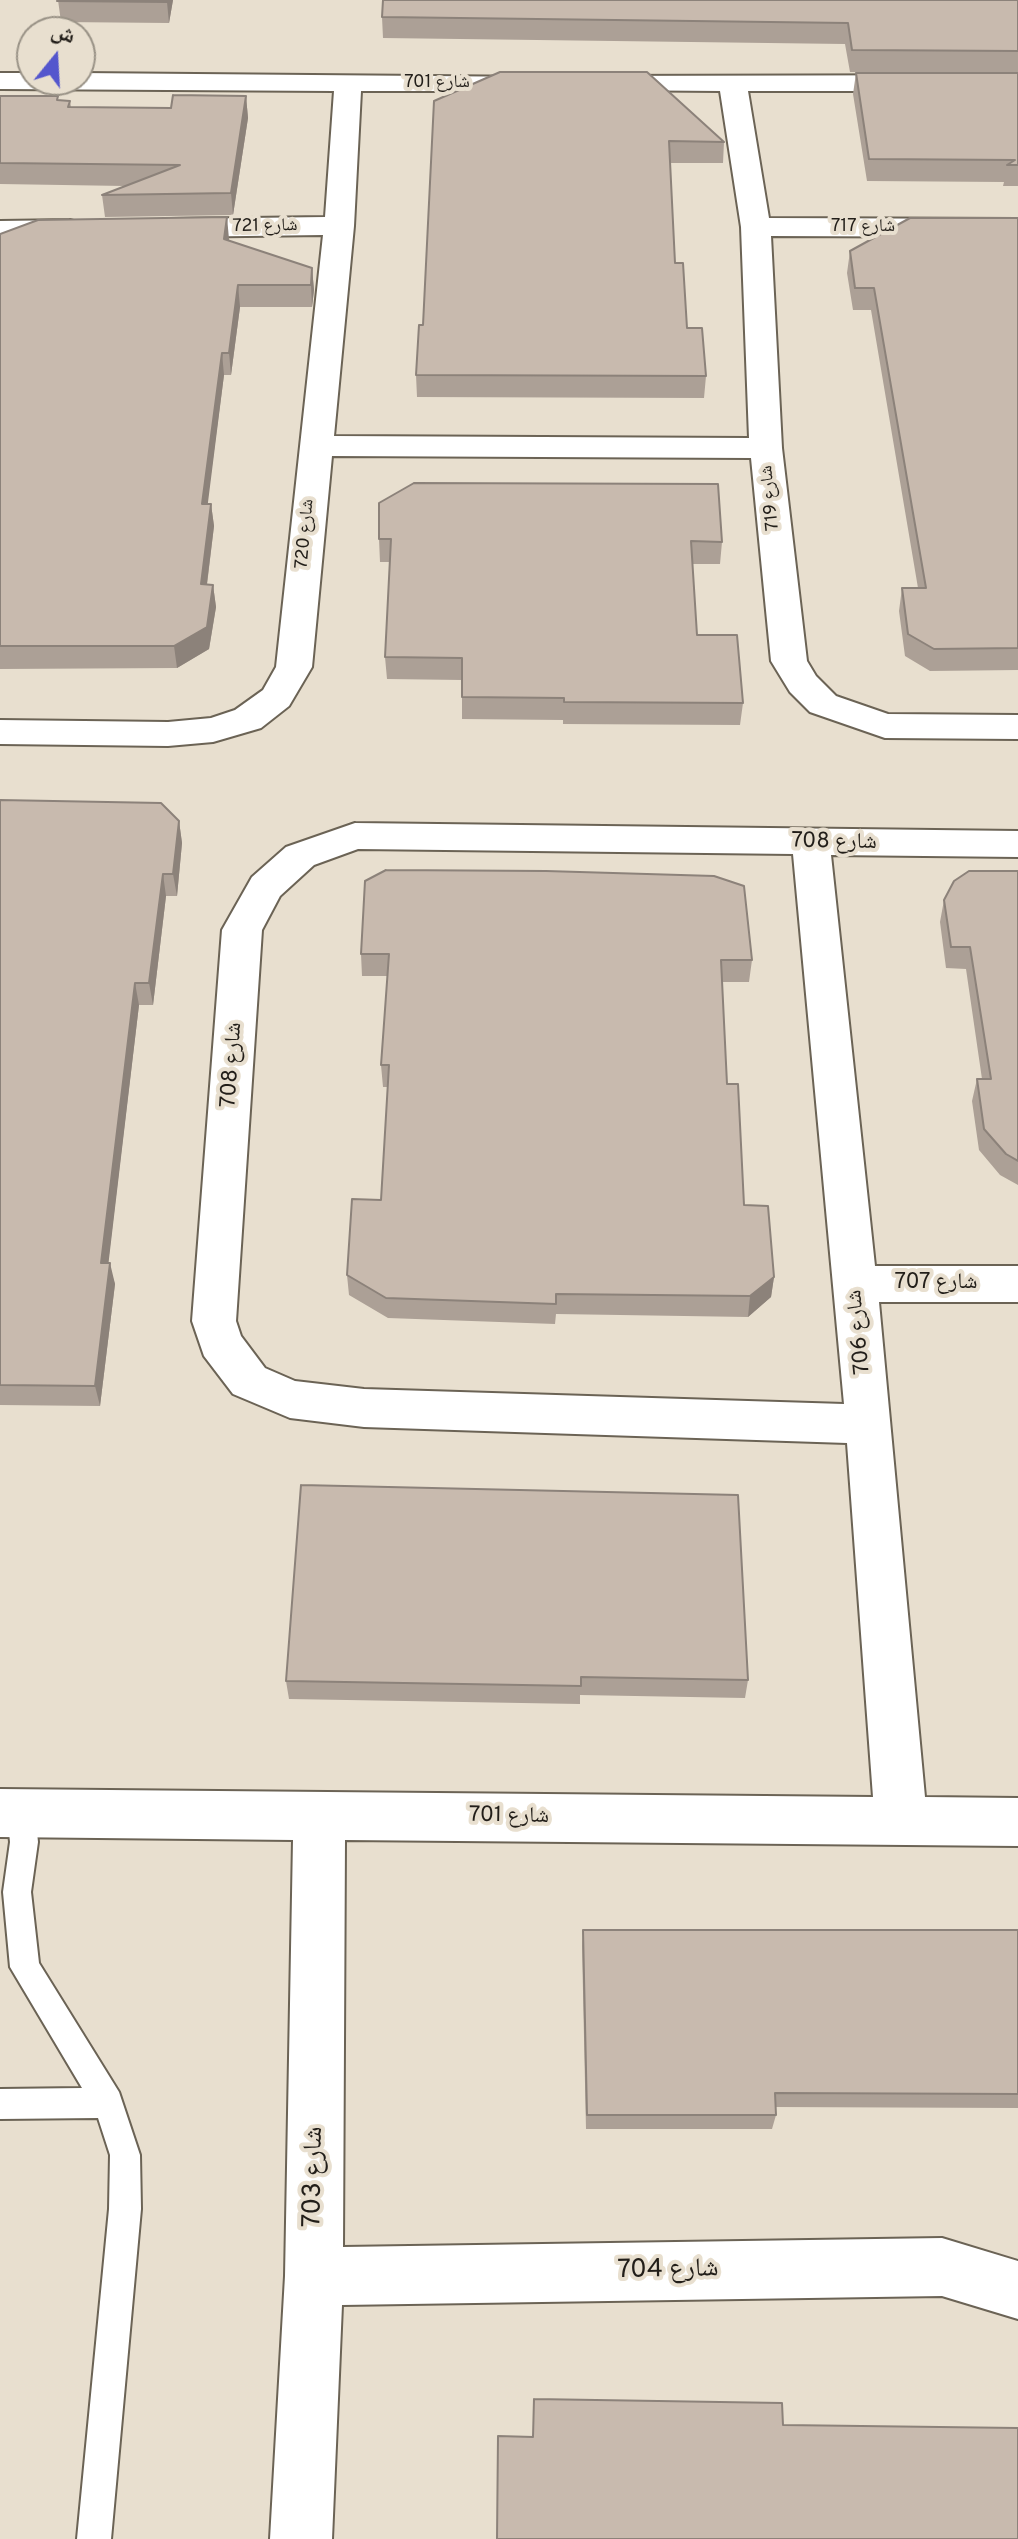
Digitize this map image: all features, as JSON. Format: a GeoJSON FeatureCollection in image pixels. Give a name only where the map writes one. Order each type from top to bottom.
{"type":"FeatureCollection","features":[{"type":"Feature","properties":{"kind":"street","name":"شارع 701"},"geometry":{"type":"LineString","coordinates":[[0,81],[1018,83]]}},
{"type":"Feature","properties":{"kind":"street","name":"شارع 719"},"geometry":{"type":"LineString","coordinates":[[733,82],[756,227],[766,448],[789,661],[803,684],[823,704],[885,726],[1018,727]]}},
{"type":"Feature","properties":{"kind":"street","name":"شارع 720"},"geometry":{"type":"LineString","coordinates":[[0,732],[168,734],[213,730],[248,719],[276,698],[294,667],[339,226],[348,83]]}},
{"type":"Feature","properties":{"kind":"street","name":"شارع 721"},"geometry":{"type":"LineString","coordinates":[[139,228],[339,226]]}},
{"type":"Feature","properties":{"kind":"street","name":"شارع 717"},"geometry":{"type":"LineString","coordinates":[[756,227],[1018,228]]}},
{"type":"Feature","properties":{"kind":"street"},"geometry":{"type":"LineString","coordinates":[[0,230],[92,229]]}},
{"type":"Feature","properties":{"kind":"street"},"geometry":{"type":"LineString","coordinates":[[315,446],[766,448]]}},
{"type":"Feature","properties":{"kind":"street","name":"شارع 708"},"geometry":{"type":"LineString","coordinates":[[869,1424],[364,1408],[290,1399],[249,1381],[220,1343],[214,1321],[242,930],[266,887],[300,856],[355,836],[1018,844]]}},
{"type":"Feature","properties":{"kind":"street","name":"شارع 706"},"geometry":{"type":"LineString","coordinates":[[811,843],[869,1424],[901,1821]]}},
{"type":"Feature","properties":{"kind":"street","name":"شارع 707"},"geometry":{"type":"LineString","coordinates":[[855,1284],[1018,1284]]}},
{"type":"Feature","properties":{"kind":"street","name":"شارع 701"},"geometry":{"type":"LineString","coordinates":[[11,1813],[1018,1822]]}},
{"type":"Feature","properties":{"kind":"street","name":"شارع 703"},"geometry":{"type":"LineString","coordinates":[[301,2539],[314,2276],[319,1815]]}},
{"type":"Feature","properties":{"kind":"street","name":"شارع 704"},"geometry":{"type":"LineString","coordinates":[[314,2276],[942,2267],[1018,2290]]}},
{"type":"Feature","properties":{"kind":"lane"},"geometry":{"type":"LineString","coordinates":[[11,1813],[24,1842],[17,1903],[25,1967],[108,2103],[125,2155],[125,2209],[94,2539]]}},
{"type":"Feature","properties":{"kind":"lane"},"geometry":{"type":"LineString","coordinates":[[0,2104],[108,2103]]}},
{"type":"Feature","properties":{"kind":"building"},"geometry":{"type":"Polygon","coordinates":[[[167,0],[167,2],[57,1],[167,0]]]}},
{"type":"Feature","properties":{"kind":"building"},"geometry":{"type":"Polygon","coordinates":[[[383,0],[1018,0],[1018,51],[852,50],[848,23],[382,17],[383,0]]]}},
{"type":"Feature","properties":{"kind":"building"},"geometry":{"type":"Polygon","coordinates":[[[500,72],[647,72],[724,142],[669,141],[675,263],[683,263],[687,328],[702,328],[706,376],[416,375],[419,325],[423,325],[434,101],[500,72]]]}},
{"type":"Feature","properties":{"kind":"building"},"geometry":{"type":"Polygon","coordinates":[[[856,73],[1018,73],[1018,165],[1007,165],[1015,160],[869,159],[856,73]]]}},
{"type":"Feature","properties":{"kind":"building"},"geometry":{"type":"Polygon","coordinates":[[[173,95],[246,96],[231,193],[102,195],[180,165],[0,163],[0,96],[58,96],[57,100],[70,101],[68,107],[171,108],[173,95]]]}},
{"type":"Feature","properties":{"kind":"building"},"geometry":{"type":"Polygon","coordinates":[[[227,217],[224,239],[312,268],[311,285],[238,285],[229,353],[222,353],[202,504],[211,504],[201,584],[213,585],[207,627],[174,646],[0,646],[0,234],[38,220],[227,217]]]}},
{"type":"Feature","properties":{"kind":"building"},"geometry":{"type":"Polygon","coordinates":[[[910,218],[1018,218],[1018,648],[934,649],[908,634],[902,588],[926,588],[874,288],[855,288],[850,251],[910,218]]]}},
{"type":"Feature","properties":{"kind":"building"},"geometry":{"type":"Polygon","coordinates":[[[414,483],[718,484],[722,542],[691,541],[697,635],[737,635],[743,703],[564,702],[564,698],[462,697],[462,658],[385,657],[391,539],[379,539],[379,503],[414,483]]]}},
{"type":"Feature","properties":{"kind":"building"},"geometry":{"type":"Polygon","coordinates":[[[0,800],[161,803],[179,821],[173,874],[163,874],[149,983],[135,983],[101,1263],[110,1263],[95,1386],[0,1385],[0,800]]]}},
{"type":"Feature","properties":{"kind":"building"},"geometry":{"type":"Polygon","coordinates":[[[386,870],[714,876],[744,886],[752,960],[721,960],[727,1084],[738,1084],[744,1205],[768,1206],[774,1277],[750,1296],[556,1294],[556,1304],[386,1298],[347,1275],[352,1199],[381,1200],[389,1065],[381,1065],[389,954],[361,954],[365,881],[386,870]]]}},
{"type":"Feature","properties":{"kind":"building"},"geometry":{"type":"Polygon","coordinates":[[[969,871],[1018,871],[1018,1161],[1006,1154],[984,1129],[977,1079],[991,1079],[970,947],[951,947],[944,900],[954,881],[969,871]]]}},
{"type":"Feature","properties":{"kind":"building"},"geometry":{"type":"Polygon","coordinates":[[[301,1485],[738,1495],[748,1680],[581,1677],[581,1686],[286,1681],[301,1485]]]}},
{"type":"Feature","properties":{"kind":"building"},"geometry":{"type":"Polygon","coordinates":[[[583,1930],[1018,1930],[1018,2094],[775,2093],[776,2115],[587,2115],[583,1930]]]}},
{"type":"Feature","properties":{"kind":"building"},"geometry":{"type":"Polygon","coordinates":[[[534,2399],[782,2403],[783,2425],[1018,2428],[1018,2539],[497,2539],[498,2436],[533,2437],[534,2399]]]}}]}
